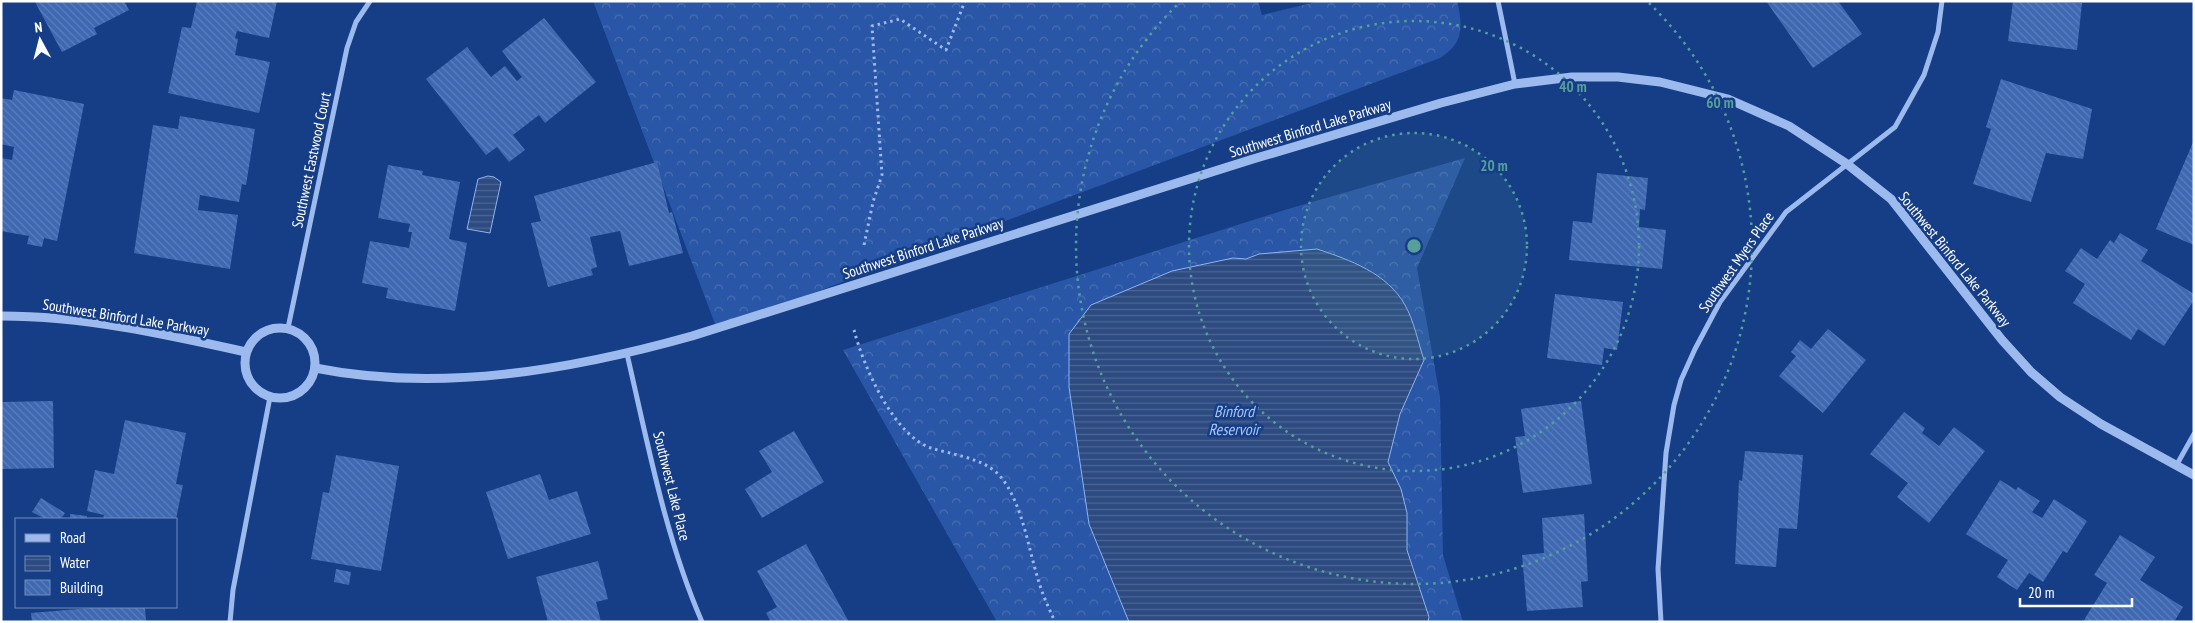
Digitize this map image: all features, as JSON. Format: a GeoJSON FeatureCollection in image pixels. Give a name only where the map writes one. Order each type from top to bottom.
{"type":"FeatureCollection","features":[{"type":"Feature","properties":{"kind":"street","name":"Southwest Eastwood Court"},"geometry":{"type":"LineString","coordinates":[[288,328],[347,48],[356,22],[370,1]]}},
{"type":"Feature","properties":{"kind":"street"},"geometry":{"type":"LineString","coordinates":[[1498,1],[1516,84]]}},
{"type":"Feature","properties":{"kind":"street","name":"Southwest Myers Place"},"geometry":{"type":"LineString","coordinates":[[1661,622],[1658,569],[1666,453],[1674,404],[1681,380],[1695,349],[1720,302],[1786,212],[1895,126],[1924,75],[1938,32],[1942,1]]}},
{"type":"Feature","properties":{"kind":"street","name":"Southwest Binford Lake Parkway"},"geometry":{"type":"LineString","coordinates":[[315,368],[354,376],[441,378],[502,374],[563,366],[627,354],[692,336],[1253,159],[1516,84],[1572,77],[1618,77],[1660,82],[1728,99],[1789,126],[1847,164],[1892,199],[2002,340],[2032,372],[2060,397],[2101,424],[2194,475]]}},
{"type":"Feature","properties":{"kind":"street","name":"Southwest Binford Lake Parkway"},"geometry":{"type":"LineString","coordinates":[[1,316],[81,321],[155,332],[246,352]]}},
{"type":"Feature","properties":{"kind":"street"},"geometry":{"type":"LineString","coordinates":[[270,328],[288,328],[303,336],[309,343],[315,360],[315,368],[306,386],[299,392],[290,397],[270,397],[256,390],[247,376],[244,368],[246,352],[255,337],[262,332],[270,328]]}},
{"type":"Feature","properties":{"kind":"street","name":"Southwest Lake Place"},"geometry":{"type":"LineString","coordinates":[[627,354],[664,508],[686,586],[702,622]]}},
{"type":"Feature","properties":{"kind":"street"},"geometry":{"type":"LineString","coordinates":[[230,622],[234,590],[270,397]]}},
{"type":"Feature","properties":{"kind":"street"},"geometry":{"type":"LineString","coordinates":[[2176,466],[2194,434]]}},
{"type":"Feature","properties":{"kind":"path"},"geometry":{"type":"LineString","coordinates":[[864,245],[873,202],[882,175],[872,26],[900,19],[946,50],[965,1]]}},
{"type":"Feature","properties":{"kind":"path"},"geometry":{"type":"LineString","coordinates":[[854,330],[865,365],[878,391],[902,426],[915,439],[928,447],[975,461],[993,469],[1008,486],[1016,505],[1038,579],[1055,622]]}},
{"type":"Feature","properties":{"kind":"green space"},"geometry":{"type":"Polygon","coordinates":[[[593,1],[1258,1],[1262,15],[1320,1],[1457,1],[1461,26],[1458,40],[1440,58],[717,329],[593,1]]]}},
{"type":"Feature","properties":{"kind":"green space"},"geometry":{"type":"Polygon","coordinates":[[[1465,158],[1417,268],[1440,397],[1443,555],[1463,622],[997,622],[843,350],[1288,209],[1465,158]]]}},
{"type":"Feature","properties":{"kind":"water"},"geometry":{"type":"Polygon","coordinates":[[[488,176],[494,177],[501,182],[490,233],[467,229],[478,179],[488,176]]]}},
{"type":"Feature","properties":{"kind":"water","name":"Binford Reservoir"},"geometry":{"type":"Polygon","coordinates":[[[1317,249],[1355,263],[1388,284],[1405,305],[1416,332],[1424,360],[1400,414],[1388,462],[1401,489],[1407,513],[1407,550],[1429,617],[1428,622],[1129,622],[1089,524],[1069,387],[1069,334],[1091,305],[1172,271],[1233,258],[1246,259],[1259,254],[1317,249]]]}},
{"type":"Feature","properties":{"kind":"building"},"geometry":{"type":"Polygon","coordinates":[[[124,1],[129,10],[94,28],[97,34],[62,52],[35,2],[124,1]]]}},
{"type":"Feature","properties":{"kind":"building"},"geometry":{"type":"Polygon","coordinates":[[[197,1],[277,1],[269,38],[237,31],[235,38],[238,39],[235,55],[270,62],[259,113],[168,93],[182,27],[191,28],[197,1]]]}},
{"type":"Feature","properties":{"kind":"building"},"geometry":{"type":"Polygon","coordinates":[[[1766,1],[1838,1],[1862,34],[1813,68],[1766,1]]]}},
{"type":"Feature","properties":{"kind":"building"},"geometry":{"type":"Polygon","coordinates":[[[2013,1],[2082,3],[2077,50],[2008,41],[2013,1]]]}},
{"type":"Feature","properties":{"kind":"building"},"geometry":{"type":"Polygon","coordinates":[[[544,18],[596,82],[545,123],[539,115],[513,135],[525,150],[509,162],[497,147],[486,155],[426,79],[467,47],[491,77],[505,66],[517,81],[522,77],[502,51],[544,18]]]}},
{"type":"Feature","properties":{"kind":"building"},"geometry":{"type":"Polygon","coordinates":[[[2001,79],[2092,109],[2083,159],[2046,153],[2031,202],[1973,184],[1991,129],[1986,127],[2001,79]]]}},
{"type":"Feature","properties":{"kind":"building"},"geometry":{"type":"Polygon","coordinates":[[[14,90],[84,104],[57,241],[44,238],[42,247],[27,244],[29,236],[1,231],[1,158],[12,160],[14,147],[1,144],[1,98],[12,100],[14,90]]]}},
{"type":"Feature","properties":{"kind":"building"},"geometry":{"type":"Polygon","coordinates":[[[180,116],[255,129],[246,185],[242,184],[239,202],[200,195],[198,210],[238,215],[230,269],[134,253],[153,125],[178,129],[180,116]]]}},
{"type":"Feature","properties":{"kind":"building"},"geometry":{"type":"Polygon","coordinates":[[[2194,140],[2194,245],[2156,229],[2194,140]]]}},
{"type":"Feature","properties":{"kind":"building"},"geometry":{"type":"Polygon","coordinates":[[[657,162],[669,213],[672,212],[683,253],[629,266],[620,231],[590,237],[597,267],[591,269],[593,275],[548,287],[531,223],[541,221],[534,196],[657,162]]]}},
{"type":"Feature","properties":{"kind":"building"},"geometry":{"type":"Polygon","coordinates":[[[388,165],[423,171],[422,175],[460,182],[449,239],[467,243],[455,311],[386,298],[388,288],[362,283],[370,241],[409,248],[412,232],[408,232],[410,224],[378,218],[388,165]]]}},
{"type":"Feature","properties":{"kind":"building"},"geometry":{"type":"Polygon","coordinates":[[[1597,173],[1648,178],[1645,210],[1640,209],[1639,227],[1666,230],[1662,269],[1569,260],[1573,221],[1592,223],[1597,173]]]}},
{"type":"Feature","properties":{"kind":"building"},"geometry":{"type":"Polygon","coordinates":[[[2120,233],[2148,250],[2141,261],[2194,294],[2194,300],[2164,346],[2138,329],[2131,340],[2073,303],[2085,284],[2065,271],[2081,248],[2097,259],[2110,240],[2114,243],[2120,233]]]}},
{"type":"Feature","properties":{"kind":"building"},"geometry":{"type":"Polygon","coordinates":[[[1555,294],[1623,302],[1617,350],[1604,348],[1602,365],[1547,358],[1555,294]]]}},
{"type":"Feature","properties":{"kind":"building"},"geometry":{"type":"Polygon","coordinates":[[[1828,329],[1866,360],[1823,413],[1779,376],[1796,356],[1791,352],[1800,340],[1811,349],[1828,329]]]}},
{"type":"Feature","properties":{"kind":"building"},"geometry":{"type":"Polygon","coordinates":[[[53,401],[54,468],[1,469],[1,402],[53,401]]]}},
{"type":"Feature","properties":{"kind":"building"},"geometry":{"type":"Polygon","coordinates":[[[1581,401],[1592,484],[1523,493],[1515,437],[1525,436],[1521,409],[1581,401]]]}},
{"type":"Feature","properties":{"kind":"building"},"geometry":{"type":"Polygon","coordinates":[[[1904,412],[1925,428],[1922,433],[1939,446],[1954,427],[1985,451],[1929,523],[1897,497],[1908,483],[1870,454],[1904,412]]]}},
{"type":"Feature","properties":{"kind":"building"},"geometry":{"type":"Polygon","coordinates":[[[125,420],[186,433],[176,484],[183,485],[176,518],[103,518],[104,515],[87,511],[95,470],[114,474],[125,420]]]}},
{"type":"Feature","properties":{"kind":"building"},"geometry":{"type":"Polygon","coordinates":[[[794,431],[824,482],[762,518],[745,489],[772,472],[759,451],[794,431]]]}},
{"type":"Feature","properties":{"kind":"building"},"geometry":{"type":"Polygon","coordinates":[[[1745,451],[1803,455],[1797,529],[1779,528],[1776,567],[1735,564],[1739,480],[1742,481],[1745,451]]]}},
{"type":"Feature","properties":{"kind":"building"},"geometry":{"type":"Polygon","coordinates":[[[336,455],[399,466],[381,571],[311,559],[323,492],[329,493],[336,455]]]}},
{"type":"Feature","properties":{"kind":"building"},"geometry":{"type":"Polygon","coordinates":[[[540,474],[549,500],[577,491],[591,534],[508,559],[486,492],[540,474]]]}},
{"type":"Feature","properties":{"kind":"building"},"geometry":{"type":"Polygon","coordinates":[[[2000,480],[2016,490],[2018,487],[2040,501],[2032,512],[2042,518],[2054,499],[2087,521],[2067,553],[2063,551],[2043,582],[2029,573],[2017,590],[1997,577],[2008,560],[1966,534],[2000,480]]]}},
{"type":"Feature","properties":{"kind":"building"},"geometry":{"type":"Polygon","coordinates":[[[41,498],[65,513],[62,518],[43,518],[32,512],[41,498]]]}},
{"type":"Feature","properties":{"kind":"building"},"geometry":{"type":"Polygon","coordinates":[[[70,514],[87,516],[87,518],[70,518],[70,514]]]}},
{"type":"Feature","properties":{"kind":"building"},"geometry":{"type":"Polygon","coordinates":[[[1584,514],[1588,581],[1581,582],[1583,607],[1527,611],[1522,555],[1544,553],[1542,518],[1584,514]]]}},
{"type":"Feature","properties":{"kind":"building"},"geometry":{"type":"Polygon","coordinates":[[[2120,535],[2155,557],[2140,580],[2183,607],[2174,622],[2087,622],[2084,620],[2107,583],[2094,575],[2120,535]]]}},
{"type":"Feature","properties":{"kind":"building"},"geometry":{"type":"Polygon","coordinates":[[[806,544],[849,622],[771,622],[766,613],[777,607],[757,571],[806,544]]]}},
{"type":"Feature","properties":{"kind":"building"},"geometry":{"type":"Polygon","coordinates":[[[598,561],[608,599],[596,602],[601,622],[548,622],[536,577],[598,561]]]}},
{"type":"Feature","properties":{"kind":"building"},"geometry":{"type":"Polygon","coordinates":[[[336,569],[351,572],[349,585],[334,582],[336,569]]]}},
{"type":"Feature","properties":{"kind":"building"},"geometry":{"type":"Polygon","coordinates":[[[90,608],[145,608],[146,622],[32,622],[31,613],[90,608]]]}}]}
